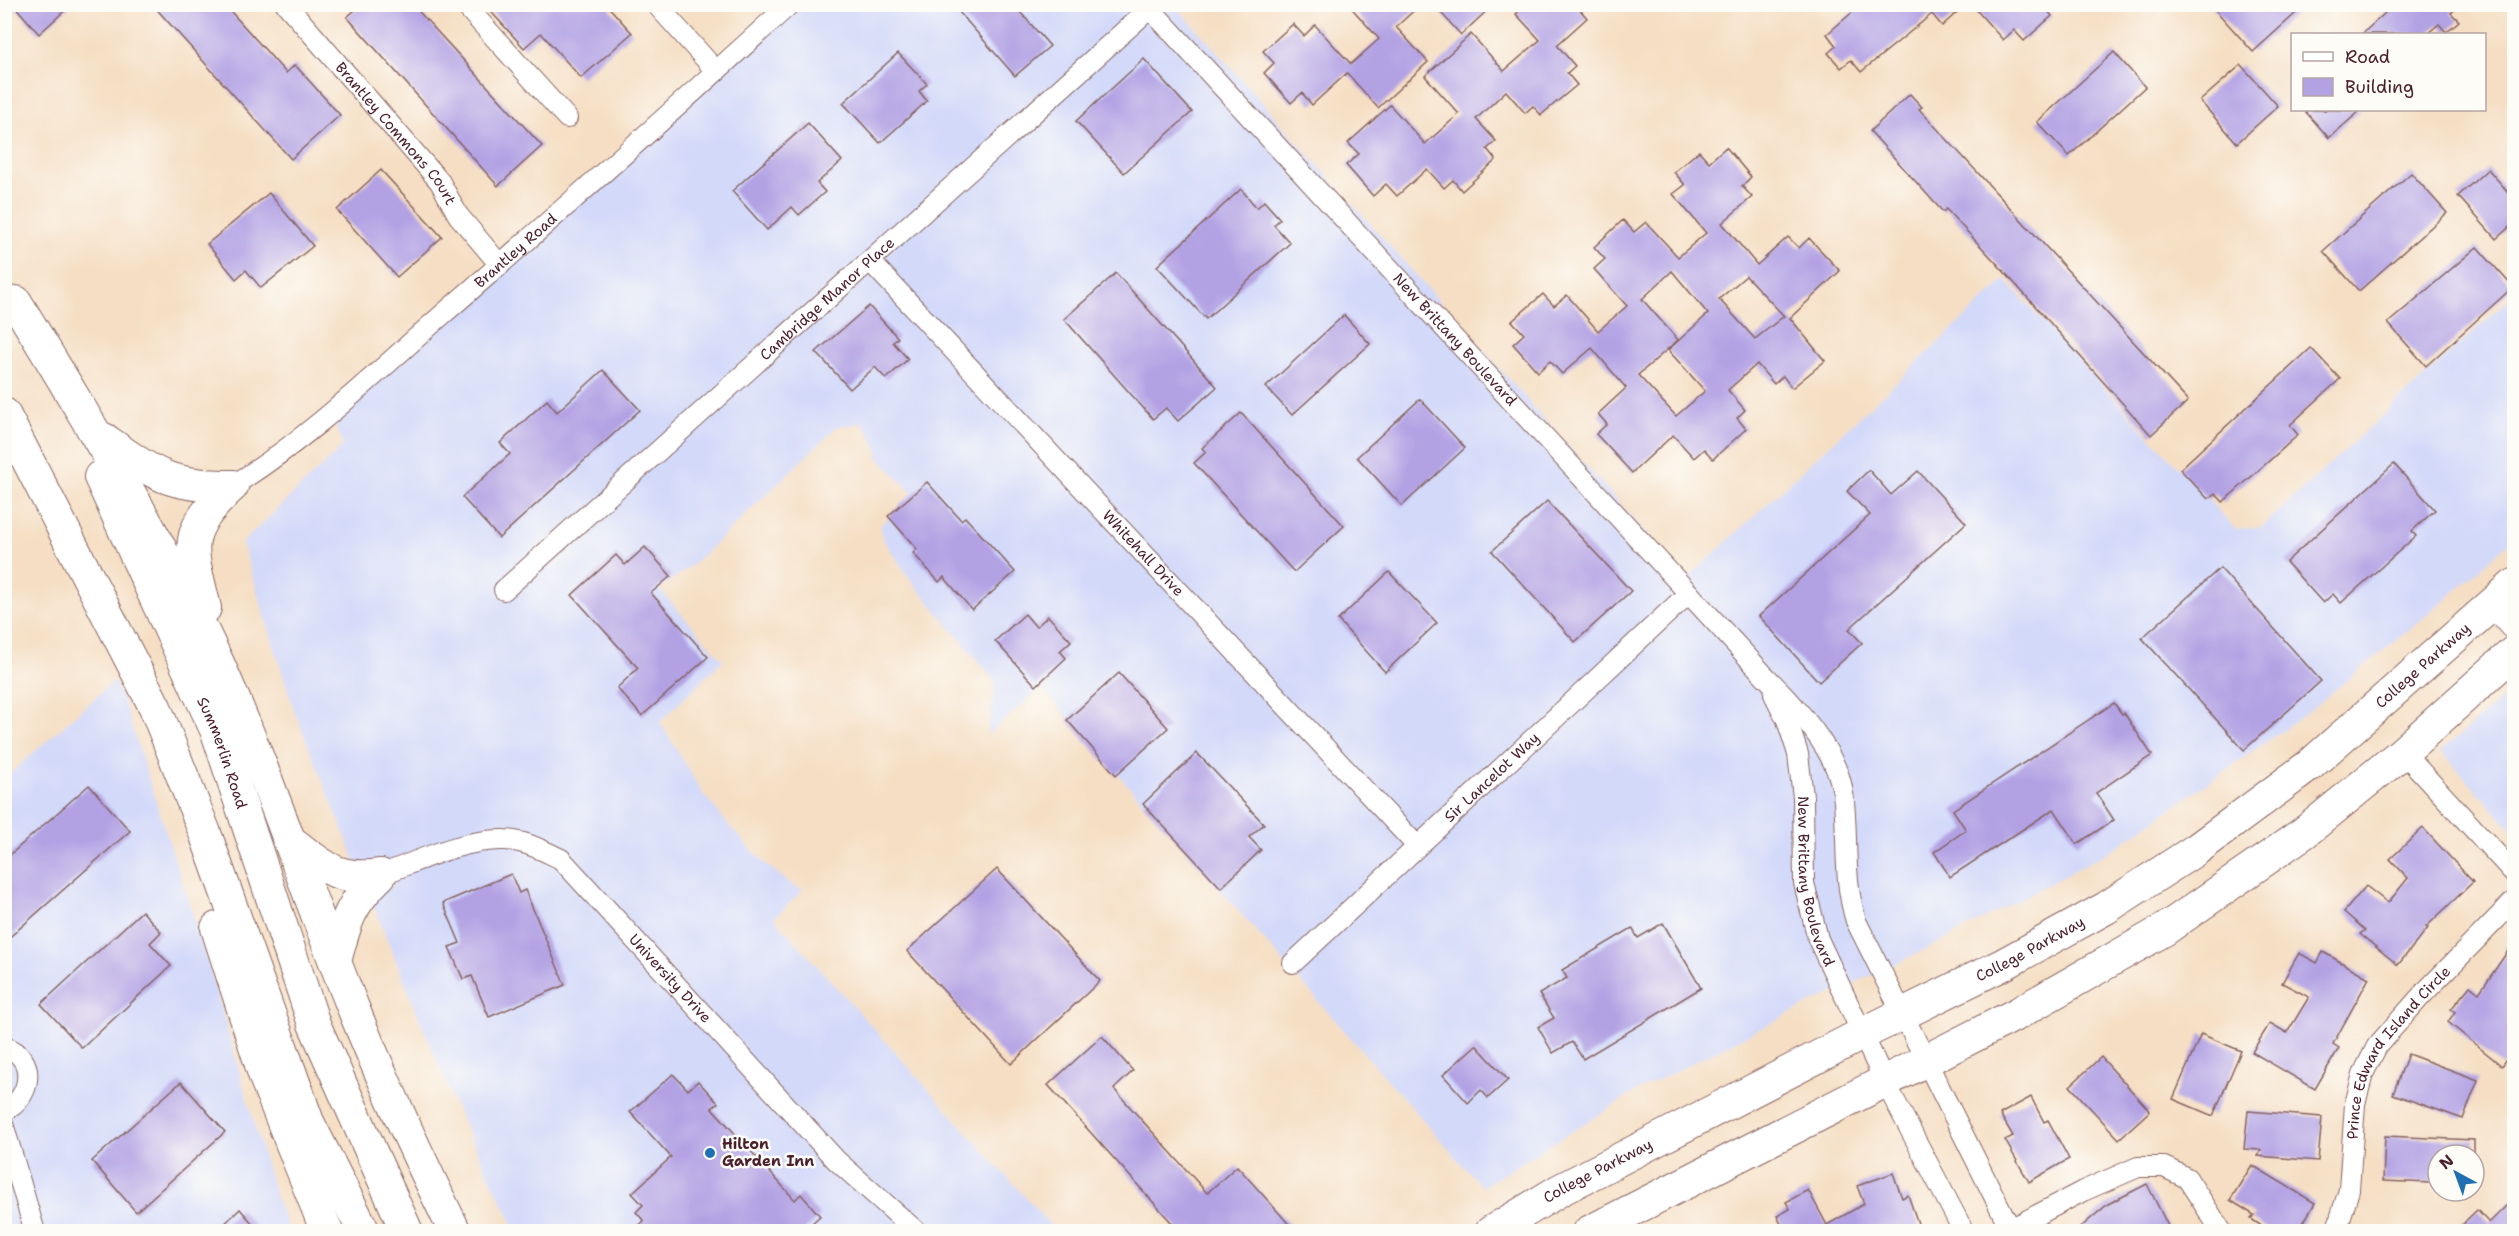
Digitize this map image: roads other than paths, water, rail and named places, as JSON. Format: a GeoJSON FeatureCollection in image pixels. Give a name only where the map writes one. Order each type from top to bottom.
{"type":"FeatureCollection","features":[{"type":"Feature","properties":{"kind":"main road"},"geometry":{"type":"LineString","coordinates":[[10,294],[96,433],[146,520],[218,664],[290,841],[335,961],[409,1139],[455,1232]]}},
{"type":"Feature","properties":{"kind":"main road","name":"Summerlin Road"},"geometry":{"type":"LineString","coordinates":[[10,294],[133,546],[217,732],[314,1024],[408,1232]]}},
{"type":"Feature","properties":{"kind":"main road"},"geometry":{"type":"LineString","coordinates":[[4,414],[70,538],[155,707],[205,833],[308,1122],[364,1232]]}},
{"type":"Feature","properties":{"kind":"main road"},"geometry":{"type":"LineString","coordinates":[[96,433],[150,471],[166,478],[199,486],[232,486]]}},
{"type":"Feature","properties":{"kind":"main road"},"geometry":{"type":"LineString","coordinates":[[218,664],[192,554],[192,540],[206,512],[232,486]]}},
{"type":"Feature","properties":{"kind":"main road"},"geometry":{"type":"LineString","coordinates":[[70,538],[133,681],[157,744],[265,1077],[327,1232]]}},
{"type":"Feature","properties":{"kind":"main road","name":"College Parkway"},"geometry":{"type":"LineString","coordinates":[[1491,1232],[1560,1190],[2048,940],[2106,908],[2198,849],[2310,765],[2508,603]]}},
{"type":"Feature","properties":{"kind":"main road"},"geometry":{"type":"LineString","coordinates":[[1589,1232],[2092,974],[2164,930],[2306,832],[2403,752],[2514,652]]}},
{"type":"Feature","properties":{"kind":"main road"},"geometry":{"type":"LineString","coordinates":[[290,841],[330,870],[342,875],[361,878],[380,875]]}},
{"type":"Feature","properties":{"kind":"main road"},"geometry":{"type":"LineString","coordinates":[[335,961],[346,920],[354,902],[380,875]]}},
{"type":"Feature","properties":{"kind":"street","name":"Brantley Commons Court"},"geometry":{"type":"LineString","coordinates":[[286,4],[440,182],[458,215],[500,265]]}},
{"type":"Feature","properties":{"kind":"street"},"geometry":{"type":"LineString","coordinates":[[464,4],[567,118]]}},
{"type":"Feature","properties":{"kind":"street"},"geometry":{"type":"LineString","coordinates":[[656,4],[716,71]]}},
{"type":"Feature","properties":{"kind":"street","name":"Brantley Road"},"geometry":{"type":"LineString","coordinates":[[232,486],[273,459],[353,393],[500,265],[790,4]]}},
{"type":"Feature","properties":{"kind":"street","name":"Cambridge Manor Place"},"geometry":{"type":"LineString","coordinates":[[504,590],[774,344],[870,261],[1147,7]]}},
{"type":"Feature","properties":{"kind":"street","name":"New Brittany Boulevard"},"geometry":{"type":"LineString","coordinates":[[1147,7],[1802,716],[1835,768],[1843,791],[1849,897],[1867,947],[2009,1230]]}},
{"type":"Feature","properties":{"kind":"street","name":"Whitehall Drive"},"geometry":{"type":"LineString","coordinates":[[870,261],[1418,846]]}},
{"type":"Feature","properties":{"kind":"street","name":"Sir Lancelot Way"},"geometry":{"type":"LineString","coordinates":[[1293,963],[1689,593]]}},
{"type":"Feature","properties":{"kind":"street","name":"New Brittany Boulevard"},"geometry":{"type":"LineString","coordinates":[[1764,675],[1787,720],[1798,754],[1803,797],[1804,883],[1808,910],[1828,961],[1864,1033],[1884,1080],[1964,1232]]}},
{"type":"Feature","properties":{"kind":"street"},"geometry":{"type":"LineString","coordinates":[[2403,752],[2514,873]]}},
{"type":"Feature","properties":{"kind":"street","name":"University Drive"},"geometry":{"type":"LineString","coordinates":[[380,875],[451,849],[483,841],[507,840],[535,847],[561,859],[836,1160],[917,1232]]}},
{"type":"Feature","properties":{"kind":"street","name":"Prince Edward Island Circle"},"geometry":{"type":"LineString","coordinates":[[2336,1232],[2349,1190],[2355,1104],[2363,1074],[2377,1047],[2437,979],[2514,901]]}},
{"type":"Feature","properties":{"kind":"street"},"geometry":{"type":"LineString","coordinates":[[4,1047],[19,1056],[27,1070],[28,1082],[23,1098],[15,1107],[4,1112]]}},
{"type":"Feature","properties":{"kind":"street"},"geometry":{"type":"LineString","coordinates":[[4,1127],[35,1232]]}},
{"type":"Feature","properties":{"kind":"street"},"geometry":{"type":"LineString","coordinates":[[2009,1230],[2138,1167],[2163,1167],[2187,1178],[2222,1232]]}},
{"type":"Feature","properties":{"kind":"place","name":"Hilton Garden Inn"},"geometry":{"type":"Point","coordinates":[710,1153]}}]}
